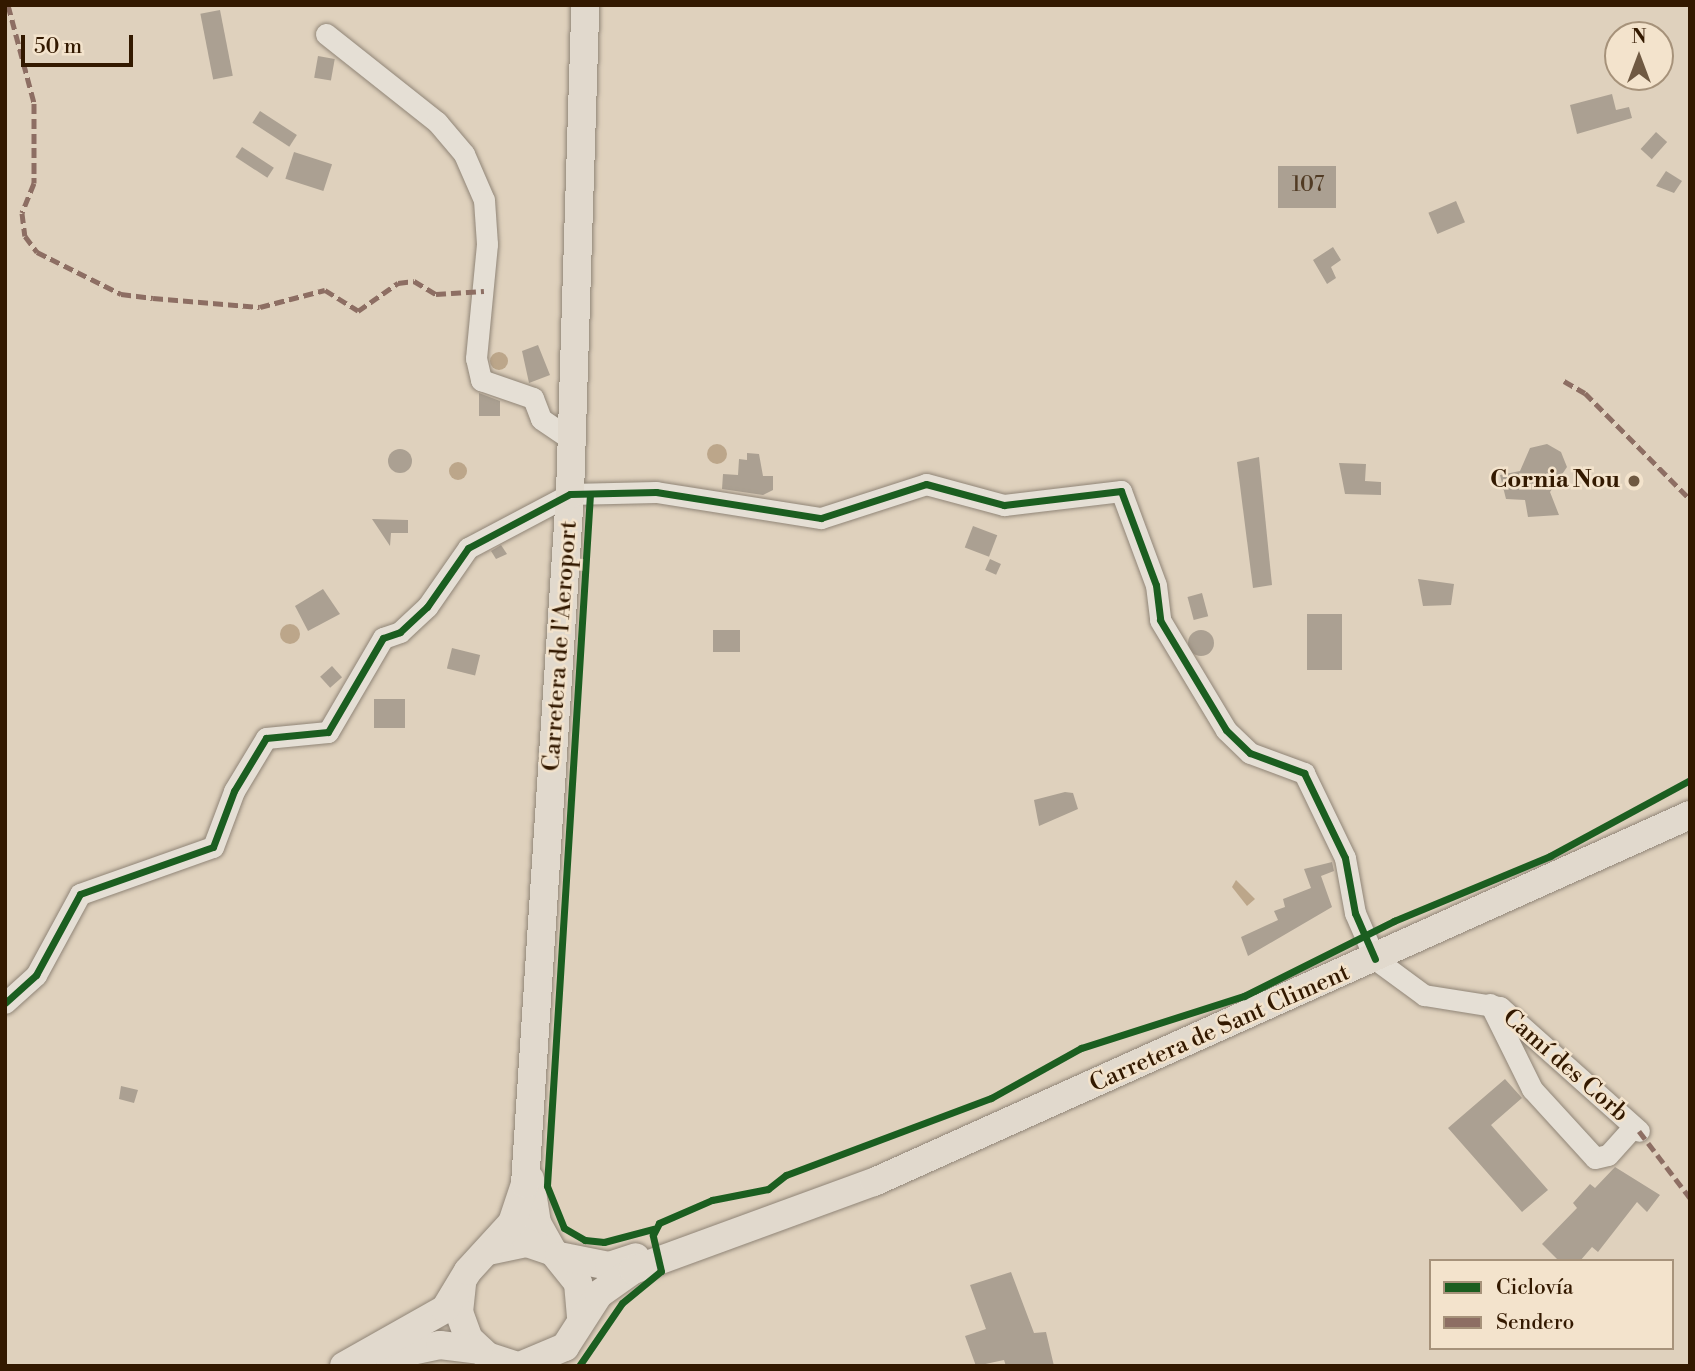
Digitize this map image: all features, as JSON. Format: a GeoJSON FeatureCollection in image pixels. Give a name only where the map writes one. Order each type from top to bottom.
{"type":"FeatureCollection","features":[{"type":"Feature","properties":{"kind":"main road","name":"Carretera de l'Aeroport"},"geometry":{"type":"LineString","coordinates":[[528,1160],[570,495],[585,5]]}},
{"type":"Feature","properties":{"kind":"main road","name":"Carretera de Sant Climent"},"geometry":{"type":"LineString","coordinates":[[928,1157],[1375,959],[1690,815]]}},
{"type":"Feature","properties":{"kind":"main road"},"geometry":{"type":"LineString","coordinates":[[488,1251],[527,1243],[556,1254],[609,1266],[928,1157]]}},
{"type":"Feature","properties":{"kind":"main road"},"geometry":{"type":"LineString","coordinates":[[355,1366],[424,1347],[530,1364],[565,1347],[581,1317],[599,1294],[633,1270],[928,1157]]}},
{"type":"Feature","properties":{"kind":"main road"},"geometry":{"type":"LineString","coordinates":[[344,1366],[435,1318],[512,1223],[528,1160]]}},
{"type":"Feature","properties":{"kind":"main road"},"geometry":{"type":"LineString","coordinates":[[528,1160],[537,1223],[578,1283],[581,1317]]}},
{"type":"Feature","properties":{"kind":"main road"},"geometry":{"type":"LineString","coordinates":[[462,1284],[459,1312],[486,1357]]}},
{"type":"Feature","properties":{"kind":"street"},"geometry":{"type":"LineString","coordinates":[[326,34],[437,121],[464,154],[484,200],[487,244],[476,358],[481,380],[533,398],[541,419],[572,440]]}},
{"type":"Feature","properties":{"kind":"street"},"geometry":{"type":"LineString","coordinates":[[5,1003],[36,975],[80,894],[213,847],[234,791],[266,738],[328,732],[383,638],[400,632],[427,607],[468,548],[570,495],[656,492],[821,518],[926,484],[1004,505],[1121,491],[1156,585],[1160,620],[1226,730],[1250,753],[1304,773],[1345,858],[1355,913],[1375,959]]}},
{"type":"Feature","properties":{"kind":"street","name":"Camí des Corb"},"geometry":{"type":"LineString","coordinates":[[1375,959],[1423,995],[1490,1004],[1539,1037],[1636,1129],[1608,1155],[1595,1158],[1532,1088],[1490,1004]]}},
{"type":"Feature","properties":{"kind":"shaded area"},"geometry":{"type":"Polygon","coordinates":[[[495,352],[503,352],[508,361],[506,368],[495,370],[490,365],[490,357],[495,352]]]}},
{"type":"Feature","properties":{"kind":"shaded area"},"geometry":{"type":"Polygon","coordinates":[[[717,444],[724,447],[727,454],[724,461],[717,464],[710,461],[707,454],[710,447],[717,444]]]}},
{"type":"Feature","properties":{"kind":"shaded area"},"geometry":{"type":"Polygon","coordinates":[[[458,462],[464,465],[467,471],[464,477],[458,480],[452,477],[449,471],[452,465],[458,462]]]}},
{"type":"Feature","properties":{"kind":"shaded area"},"geometry":{"type":"Polygon","coordinates":[[[290,624],[297,627],[300,634],[297,641],[290,644],[283,641],[280,634],[283,627],[290,624]]]}},
{"type":"Feature","properties":{"kind":"shaded area"},"geometry":{"type":"Polygon","coordinates":[[[1236,880],[1255,899],[1247,906],[1232,887],[1236,880]]]}},
{"type":"Feature","properties":{"kind":"building"},"geometry":{"type":"Polygon","coordinates":[[[220,10],[233,76],[213,80],[200,14],[220,10]]]}},
{"type":"Feature","properties":{"kind":"building"},"geometry":{"type":"Polygon","coordinates":[[[318,56],[335,59],[331,81],[314,78],[318,56]]]}},
{"type":"Feature","properties":{"kind":"building"},"geometry":{"type":"Polygon","coordinates":[[[1612,94],[1616,110],[1629,107],[1632,118],[1577,134],[1570,105],[1612,94]]]}},
{"type":"Feature","properties":{"kind":"building"},"geometry":{"type":"Polygon","coordinates":[[[260,111],[297,135],[289,147],[252,123],[260,111]]]}},
{"type":"Feature","properties":{"kind":"building"},"geometry":{"type":"Polygon","coordinates":[[[1656,132],[1667,142],[1652,159],[1641,149],[1656,132]]]}},
{"type":"Feature","properties":{"kind":"building"},"geometry":{"type":"Polygon","coordinates":[[[242,147],[274,168],[267,178],[235,157],[242,147]]]}},
{"type":"Feature","properties":{"kind":"building"},"geometry":{"type":"Polygon","coordinates":[[[294,152],[332,164],[323,191],[285,179],[294,152]]]}},
{"type":"Feature","properties":{"kind":"building"},"geometry":{"type":"Polygon","coordinates":[[[1278,166],[1336,166],[1336,208],[1278,208],[1278,166]]]}},
{"type":"Feature","properties":{"kind":"building"},"geometry":{"type":"Polygon","coordinates":[[[1666,171],[1682,181],[1674,193],[1656,186],[1666,171]]]}},
{"type":"Feature","properties":{"kind":"building"},"geometry":{"type":"Polygon","coordinates":[[[1456,201],[1465,222],[1437,234],[1428,213],[1456,201]]]}},
{"type":"Feature","properties":{"kind":"building"},"geometry":{"type":"Polygon","coordinates":[[[1333,247],[1341,260],[1331,267],[1336,278],[1327,284],[1313,260],[1333,247]]]}},
{"type":"Feature","properties":{"kind":"building"},"geometry":{"type":"Polygon","coordinates":[[[538,345],[550,375],[529,383],[522,351],[538,345]]]}},
{"type":"Feature","properties":{"kind":"building"},"geometry":{"type":"Polygon","coordinates":[[[479,393],[500,401],[500,416],[479,416],[479,393]]]}},
{"type":"Feature","properties":{"kind":"building"},"geometry":{"type":"Polygon","coordinates":[[[1547,444],[1561,452],[1567,467],[1550,492],[1559,515],[1528,517],[1525,500],[1506,499],[1500,475],[1520,471],[1530,448],[1547,444]]]}},
{"type":"Feature","properties":{"kind":"building"},"geometry":{"type":"Polygon","coordinates":[[[400,449],[408,453],[412,461],[408,469],[400,473],[392,469],[388,461],[392,453],[400,449]]]}},
{"type":"Feature","properties":{"kind":"building"},"geometry":{"type":"Polygon","coordinates":[[[747,453],[759,454],[763,476],[773,476],[773,490],[763,495],[722,489],[723,474],[738,475],[739,459],[747,460],[747,453]]]}},
{"type":"Feature","properties":{"kind":"building"},"geometry":{"type":"Polygon","coordinates":[[[1259,457],[1272,585],[1253,588],[1237,462],[1259,457]]]}},
{"type":"Feature","properties":{"kind":"building"},"geometry":{"type":"Polygon","coordinates":[[[1339,463],[1366,464],[1365,481],[1381,482],[1381,495],[1345,494],[1339,463]]]}},
{"type":"Feature","properties":{"kind":"building"},"geometry":{"type":"Polygon","coordinates":[[[372,519],[408,520],[408,533],[391,533],[390,546],[372,519]]]}},
{"type":"Feature","properties":{"kind":"building"},"geometry":{"type":"Polygon","coordinates":[[[973,526],[997,535],[989,557],[965,547],[973,526]]]}},
{"type":"Feature","properties":{"kind":"building"},"geometry":{"type":"Polygon","coordinates":[[[501,545],[507,554],[496,559],[491,551],[501,545]]]}},
{"type":"Feature","properties":{"kind":"building"},"geometry":{"type":"Polygon","coordinates":[[[990,559],[1001,564],[996,575],[985,570],[990,559]]]}},
{"type":"Feature","properties":{"kind":"building"},"geometry":{"type":"Polygon","coordinates":[[[1418,579],[1454,584],[1451,605],[1423,606],[1418,579]]]}},
{"type":"Feature","properties":{"kind":"building"},"geometry":{"type":"Polygon","coordinates":[[[323,589],[340,614],[308,631],[295,606],[323,589]]]}},
{"type":"Feature","properties":{"kind":"building"},"geometry":{"type":"Polygon","coordinates":[[[1202,593],[1208,616],[1194,620],[1188,597],[1202,593]]]}},
{"type":"Feature","properties":{"kind":"building"},"geometry":{"type":"Polygon","coordinates":[[[1307,614],[1342,614],[1342,670],[1307,670],[1307,614]]]}},
{"type":"Feature","properties":{"kind":"building"},"geometry":{"type":"Polygon","coordinates":[[[713,630],[740,630],[740,652],[713,652],[713,630]]]}},
{"type":"Feature","properties":{"kind":"building"},"geometry":{"type":"Polygon","coordinates":[[[1201,630],[1211,633],[1214,643],[1211,653],[1201,656],[1191,653],[1188,643],[1191,633],[1201,630]]]}},
{"type":"Feature","properties":{"kind":"building"},"geometry":{"type":"Polygon","coordinates":[[[452,648],[480,655],[475,675],[447,668],[452,648]]]}},
{"type":"Feature","properties":{"kind":"building"},"geometry":{"type":"Polygon","coordinates":[[[332,666],[342,677],[330,688],[320,677],[332,666]]]}},
{"type":"Feature","properties":{"kind":"building"},"geometry":{"type":"Polygon","coordinates":[[[374,699],[405,699],[405,728],[374,728],[374,699]]]}},
{"type":"Feature","properties":{"kind":"building"},"geometry":{"type":"Polygon","coordinates":[[[1065,792],[1073,793],[1078,809],[1039,826],[1034,800],[1065,792]]]}},
{"type":"Feature","properties":{"kind":"building"},"geometry":{"type":"Polygon","coordinates":[[[1332,862],[1334,871],[1321,876],[1332,907],[1248,956],[1241,937],[1278,920],[1274,911],[1285,907],[1283,899],[1311,888],[1304,869],[1332,862]]]}},
{"type":"Feature","properties":{"kind":"building"},"geometry":{"type":"Polygon","coordinates":[[[1505,1079],[1522,1098],[1491,1125],[1548,1190],[1522,1212],[1448,1128],[1505,1079]]]}},
{"type":"Feature","properties":{"kind":"building"},"geometry":{"type":"Polygon","coordinates":[[[121,1086],[138,1090],[134,1103],[119,1099],[121,1086]]]}},
{"type":"Feature","properties":{"kind":"building"},"geometry":{"type":"Polygon","coordinates":[[[1615,1167],[1660,1195],[1647,1212],[1637,1202],[1598,1252],[1592,1247],[1582,1259],[1557,1259],[1542,1244],[1577,1208],[1573,1203],[1590,1184],[1595,1188],[1615,1167]]]}},
{"type":"Feature","properties":{"kind":"building"},"geometry":{"type":"Polygon","coordinates":[[[1011,1272],[1034,1333],[1046,1332],[1054,1366],[1006,1366],[1004,1360],[976,1366],[965,1336],[986,1329],[970,1285],[1011,1272]]]}},
{"type":"Feature","properties":{"kind":"marked path"},"geometry":{"type":"LineString","coordinates":[[8,5],[34,103],[34,183],[22,213],[25,236],[37,252],[121,294],[153,298],[260,307],[325,290],[358,311],[398,283],[414,281],[436,294],[484,291]]}},
{"type":"Feature","properties":{"kind":"marked path"},"geometry":{"type":"LineString","coordinates":[[1564,381],[1585,393],[1690,499]]}},
{"type":"Feature","properties":{"kind":"marked path"},"geometry":{"type":"LineString","coordinates":[[1639,1131],[1690,1198]]}},
{"type":"Feature","properties":{"kind":"cycle path"},"geometry":{"type":"LineString","coordinates":[[5,1003],[36,975],[80,894],[213,847],[234,791],[266,738],[328,732],[383,638],[400,632],[427,607],[468,548],[570,494],[656,492],[821,518],[926,484],[1004,505],[1121,491],[1156,585],[1160,620],[1226,730],[1250,753],[1304,773],[1345,858],[1355,913],[1375,959]]}},
{"type":"Feature","properties":{"kind":"cycle path"},"geometry":{"type":"LineString","coordinates":[[590,494],[547,1186],[564,1228],[585,1240],[604,1242],[653,1229]]}},
{"type":"Feature","properties":{"kind":"cycle path"},"geometry":{"type":"LineString","coordinates":[[579,1366],[622,1303],[661,1271],[653,1235],[659,1223],[712,1200],[768,1189],[786,1175],[991,1098],[1081,1048],[1244,996],[1394,921],[1550,856],[1690,780]]}},
{"type":"Feature","properties":{"kind":"place","name":"Cornia Nou"},"geometry":{"type":"Point","coordinates":[1634,481]}}]}
